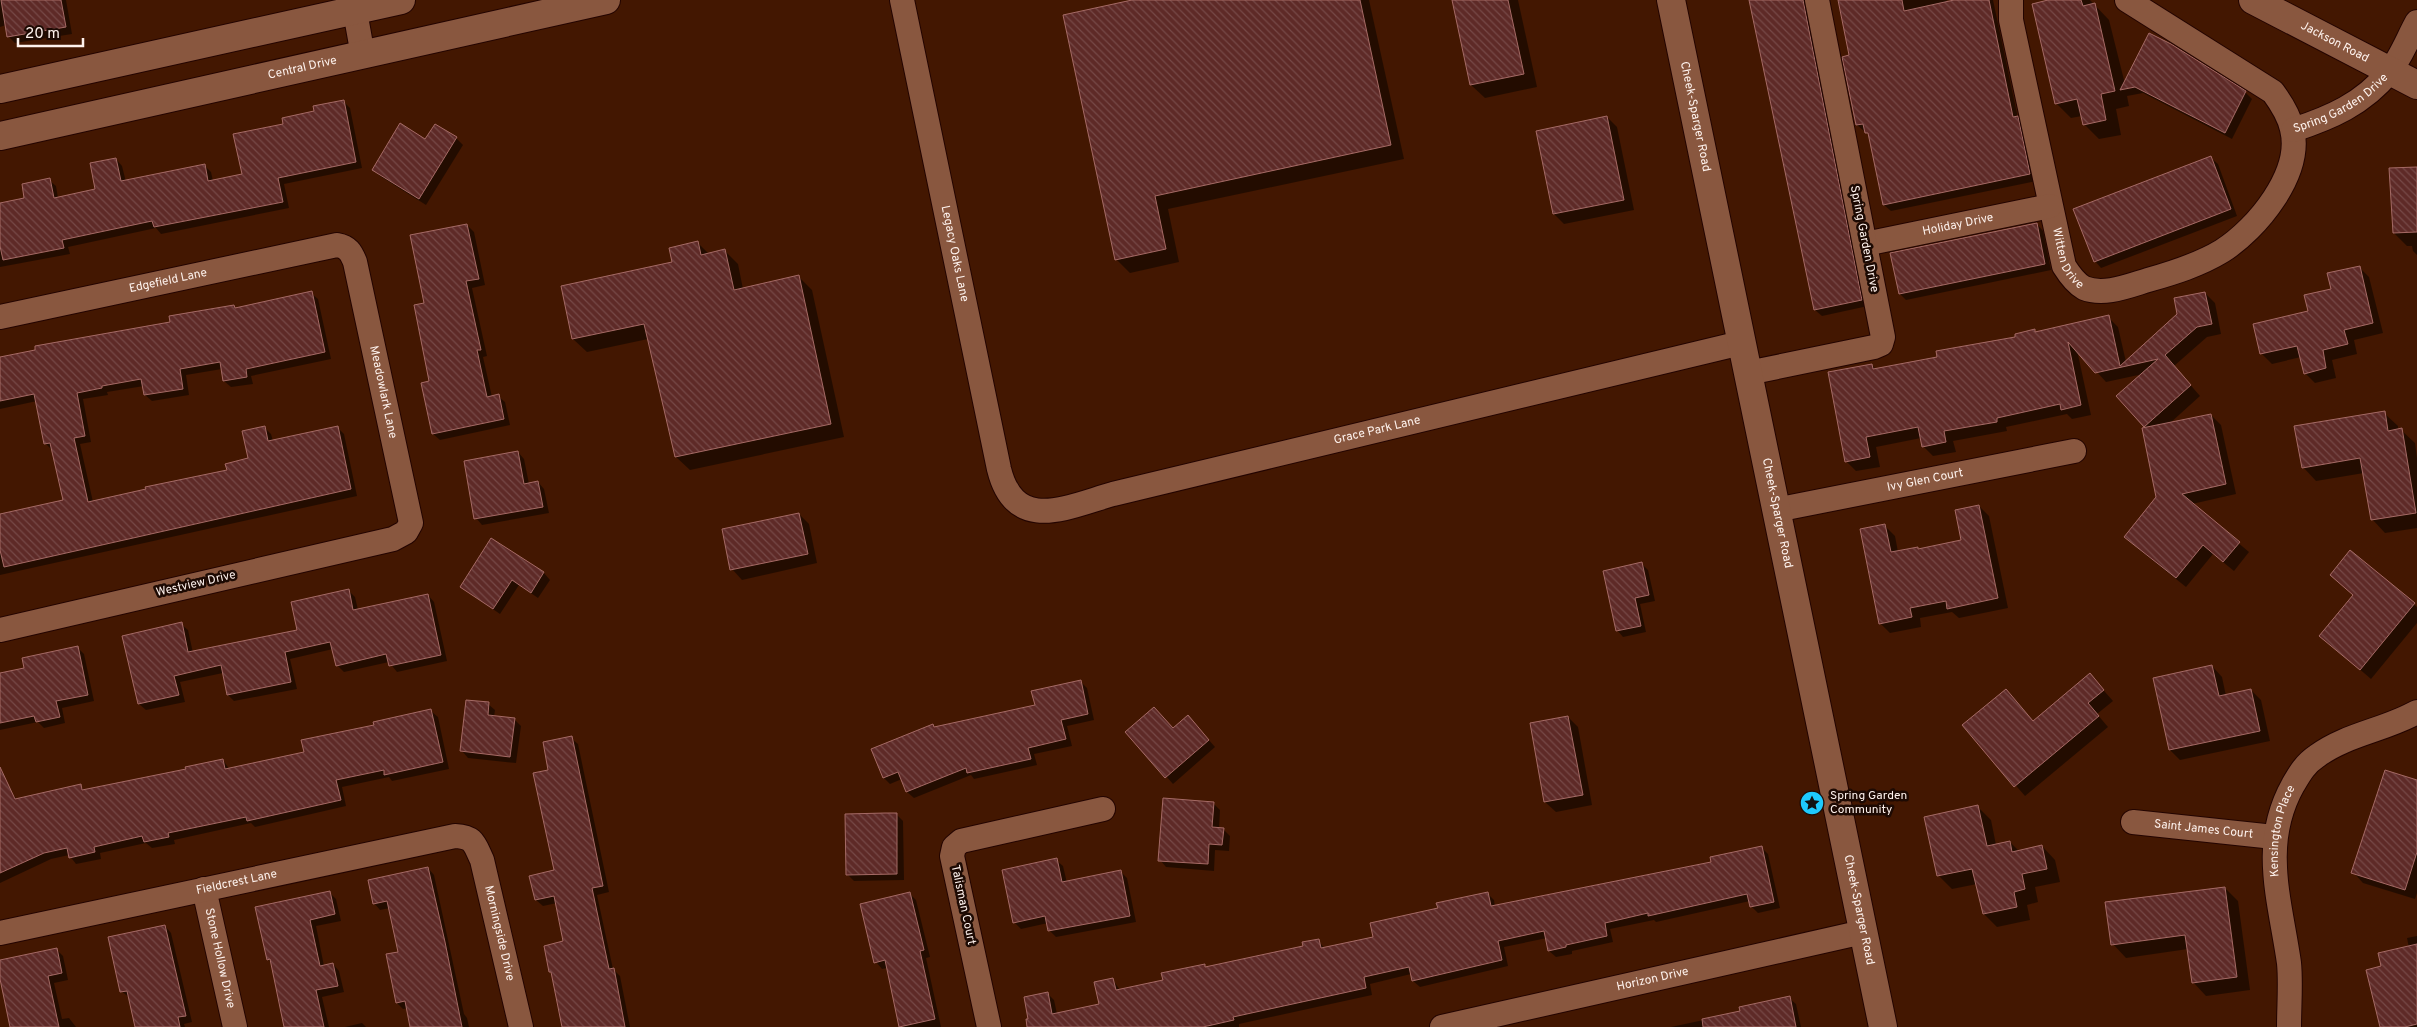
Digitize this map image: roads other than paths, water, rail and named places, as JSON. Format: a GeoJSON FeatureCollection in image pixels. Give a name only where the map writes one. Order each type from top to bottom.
{"type":"FeatureCollection","features":[{"type":"Feature","properties":{"kind":"main road"},"geometry":{"type":"LineString","coordinates":[[0,89],[354,5],[401,0]]}},
{"type":"Feature","properties":{"kind":"main road","name":"Central Drive"},"geometry":{"type":"LineString","coordinates":[[0,136],[606,0]]}},
{"type":"Feature","properties":{"kind":"main road","name":"Cheek-Sparger Road"},"geometry":{"type":"LineString","coordinates":[[1671,0],[1883,1027]]}},
{"type":"Feature","properties":{"kind":"main road","name":"Jackson Road"},"geometry":{"type":"LineString","coordinates":[[2253,0],[2417,85]]}},
{"type":"Feature","properties":{"kind":"street","name":"Legacy Oaks Lane"},"geometry":{"type":"LineString","coordinates":[[902,0],[999,470],[1003,487],[1015,503]]}},
{"type":"Feature","properties":{"kind":"street","name":"Spring Garden Drive"},"geometry":{"type":"LineString","coordinates":[[1748,374],[1874,348],[1881,344],[1882,330],[1817,0]]}},
{"type":"Feature","properties":{"kind":"street","name":"Witten Drive"},"geometry":{"type":"LineString","coordinates":[[2011,0],[2011,20],[2064,266],[2072,278],[2084,287],[2098,291],[2112,290],[2179,271],[2223,250],[2252,225],[2268,207],[2291,168],[2292,130]]}},
{"type":"Feature","properties":{"kind":"street","name":"Spring Garden Drive"},"geometry":{"type":"LineString","coordinates":[[2127,0],[2273,92],[2287,114],[2292,130],[2343,112],[2366,96],[2390,71],[2417,22]]}},
{"type":"Feature","properties":{"kind":"street"},"geometry":{"type":"LineString","coordinates":[[354,5],[363,56]]}},
{"type":"Feature","properties":{"kind":"street","name":"Holiday Drive"},"geometry":{"type":"LineString","coordinates":[[1865,244],[2050,206]]}},
{"type":"Feature","properties":{"kind":"street","name":"Edgefield Lane"},"geometry":{"type":"LineString","coordinates":[[0,317],[337,245]]}},
{"type":"Feature","properties":{"kind":"street","name":"Meadowlark Lane"},"geometry":{"type":"LineString","coordinates":[[337,245],[351,250],[355,262],[411,523],[406,532],[393,539]]}},
{"type":"Feature","properties":{"kind":"street","name":"Grace Park Lane"},"geometry":{"type":"LineString","coordinates":[[1015,503],[1030,511],[1052,511],[1123,492],[1741,343]]}},
{"type":"Feature","properties":{"kind":"street","name":"Ivy Glen Court"},"geometry":{"type":"LineString","coordinates":[[1776,510],[2074,451]]}},
{"type":"Feature","properties":{"kind":"street","name":"Westview Drive"},"geometry":{"type":"LineString","coordinates":[[0,630],[393,539]]}},
{"type":"Feature","properties":{"kind":"street","name":"Kensington Place"},"geometry":{"type":"LineString","coordinates":[[2289,1027],[2289,965],[2274,871],[2274,837],[2286,799],[2305,765],[2335,745],[2402,720],[2417,712]]}},
{"type":"Feature","properties":{"kind":"street","name":"Talisman Court"},"geometry":{"type":"LineString","coordinates":[[990,1027],[952,856],[954,847],[961,841],[1103,809]]}},
{"type":"Feature","properties":{"kind":"street","name":"Saint James Court"},"geometry":{"type":"LineString","coordinates":[[2133,822],[2274,837]]}},
{"type":"Feature","properties":{"kind":"street","name":"Fieldcrest Lane"},"geometry":{"type":"LineString","coordinates":[[0,933],[455,836],[467,837],[473,841]]}},
{"type":"Feature","properties":{"kind":"street","name":"Morningside Drive"},"geometry":{"type":"LineString","coordinates":[[473,841],[482,860],[521,1027]]}},
{"type":"Feature","properties":{"kind":"street","name":"Stone Hollow Drive"},"geometry":{"type":"LineString","coordinates":[[204,889],[236,1027]]}},
{"type":"Feature","properties":{"kind":"street","name":"Horizon Drive"},"geometry":{"type":"LineString","coordinates":[[1442,1027],[1863,932]]}},
{"type":"Feature","properties":{"kind":"place","name":"Spring Garden Community"},"geometry":{"type":"Point","coordinates":[1812,803]}}]}
